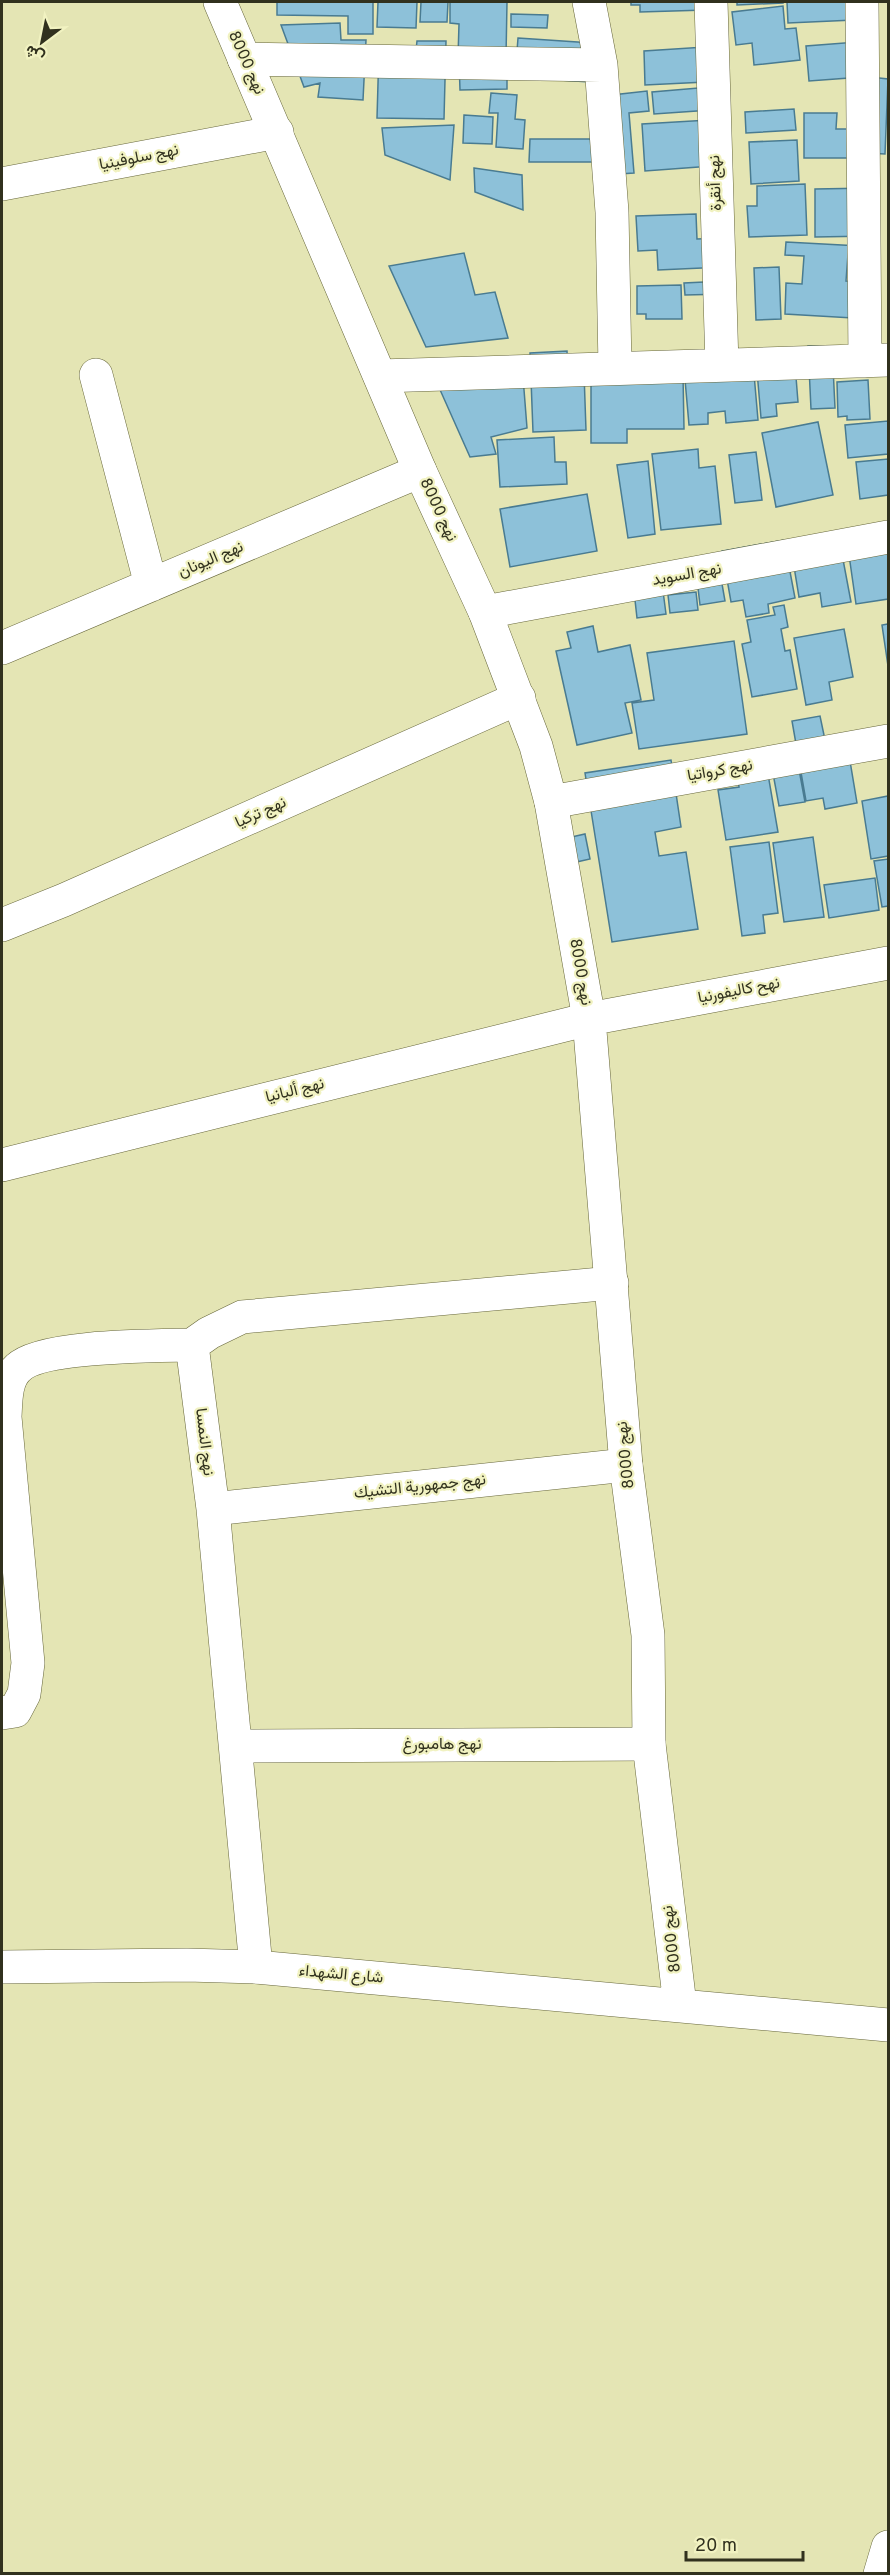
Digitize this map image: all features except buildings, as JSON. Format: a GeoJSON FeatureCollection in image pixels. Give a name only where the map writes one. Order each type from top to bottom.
{"type":"FeatureCollection","features":[{"type":"Feature","properties":{"kind":"street","name":"نهج 8000"},"geometry":{"type":"LineString","coordinates":[[220,2],[420,471],[485,612],[536,746],[550,802],[589,1019],[626,1465],[648,1635],[649,1744],[680,2005]]}},
{"type":"Feature","properties":{"kind":"street"},"geometry":{"type":"LineString","coordinates":[[589,2],[601,64],[612,212],[615,367]]}},
{"type":"Feature","properties":{"kind":"street","name":"نهج أنقرة"},"geometry":{"type":"LineString","coordinates":[[711,2],[722,365]]}},
{"type":"Feature","properties":{"kind":"street"},"geometry":{"type":"LineString","coordinates":[[381,376],[615,367],[877,361],[862,2]]}},
{"type":"Feature","properties":{"kind":"street"},"geometry":{"type":"LineString","coordinates":[[244,59],[601,64]]}},
{"type":"Feature","properties":{"kind":"street","name":"نهج سلوفينيا"},"geometry":{"type":"LineString","coordinates":[[2,184],[277,132]]}},
{"type":"Feature","properties":{"kind":"street"},"geometry":{"type":"LineString","coordinates":[[96,375],[151,585]]}},
{"type":"Feature","properties":{"kind":"street","name":"نهج اليونان"},"geometry":{"type":"LineString","coordinates":[[2,648],[420,471]]}},
{"type":"Feature","properties":{"kind":"street","name":"نهج السويد"},"geometry":{"type":"LineString","coordinates":[[485,612],[888,537]]}},
{"type":"Feature","properties":{"kind":"street","name":"نهج تركيا"},"geometry":{"type":"LineString","coordinates":[[2,925],[64,900],[519,698]]}},
{"type":"Feature","properties":{"kind":"street","name":"نهج كرواتيا"},"geometry":{"type":"LineString","coordinates":[[550,802],[888,741]]}},
{"type":"Feature","properties":{"kind":"street","name":"نهح كاليفورنيا"},"geometry":{"type":"LineString","coordinates":[[589,1019],[888,963]]}},
{"type":"Feature","properties":{"kind":"street","name":"نهج ألبانيا"},"geometry":{"type":"LineString","coordinates":[[2,1165],[589,1019]]}},
{"type":"Feature","properties":{"kind":"street"},"geometry":{"type":"LineString","coordinates":[[2,1713],[15,1711],[24,1694],[28,1663],[5,1417],[7,1387],[18,1367],[46,1355],[115,1346],[192,1346],[209,1333],[242,1317],[612,1283]]}},
{"type":"Feature","properties":{"kind":"street","name":"نهج النمسا"},"geometry":{"type":"LineString","coordinates":[[192,1346],[213,1509],[256,1967]]}},
{"type":"Feature","properties":{"kind":"street","name":"نهج جمهورية التشيك"},"geometry":{"type":"LineString","coordinates":[[213,1509],[626,1465]]}},
{"type":"Feature","properties":{"kind":"street","name":"نهج هامبورغ"},"geometry":{"type":"LineString","coordinates":[[236,1746],[649,1744]]}},
{"type":"Feature","properties":{"kind":"street","name":"شارع الشهداء"},"geometry":{"type":"LineString","coordinates":[[2,1967],[188,1965],[256,1967],[888,2025]]}},
{"type":"Feature","properties":{"kind":"street"},"geometry":{"type":"LineString","coordinates":[[880,2574],[888,2547]]}}]}
